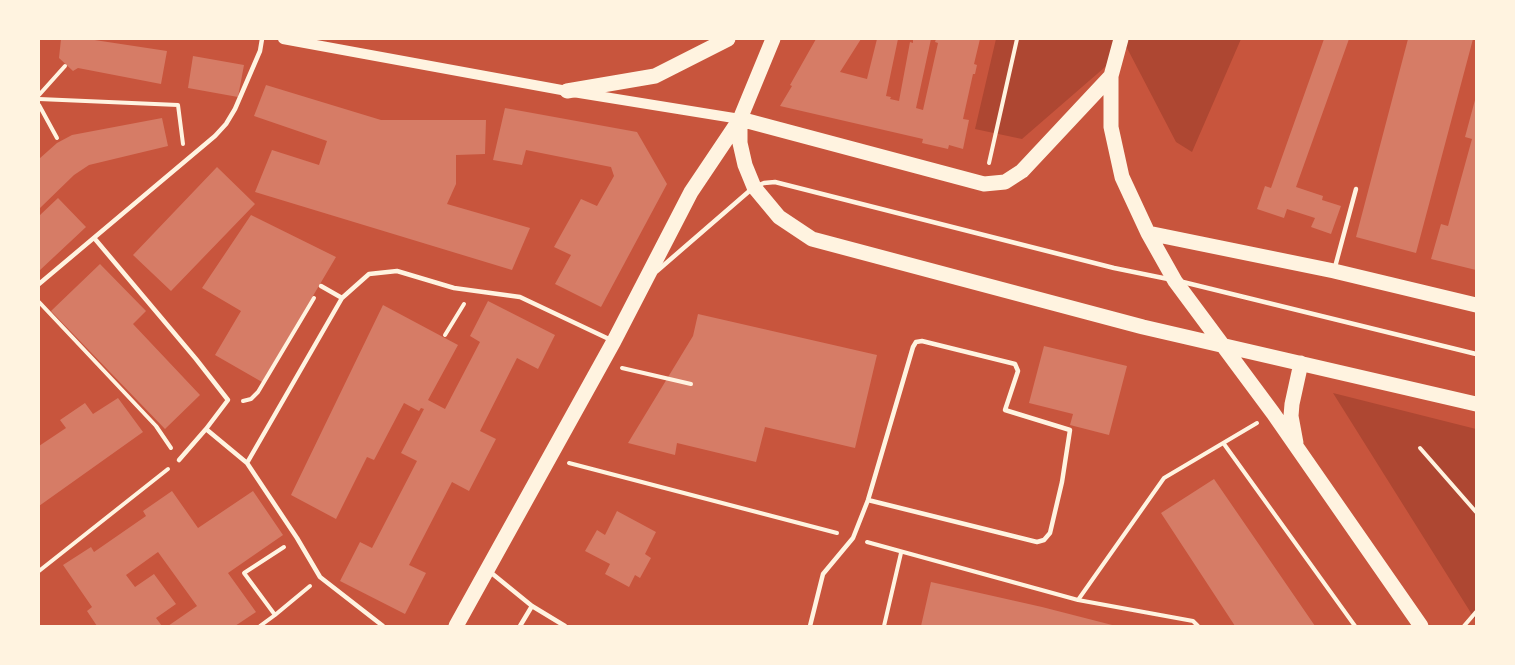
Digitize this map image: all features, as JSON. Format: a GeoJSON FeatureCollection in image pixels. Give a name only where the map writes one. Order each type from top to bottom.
{"type":"FeatureCollection","features":[{"type":"Feature","properties":{"kind":"main road"},"geometry":{"type":"LineString","coordinates":[[567,91],[655,76],[728,39]]}},
{"type":"Feature","properties":{"kind":"main road"},"geometry":{"type":"LineString","coordinates":[[456,626],[614,341],[691,192],[740,119],[773,39]]}},
{"type":"Feature","properties":{"kind":"main road"},"geometry":{"type":"LineString","coordinates":[[1121,39],[1111,76],[1111,126],[1122,177],[1148,233],[1175,281],[1299,450],[1421,626]]}},
{"type":"Feature","properties":{"kind":"main road"},"geometry":{"type":"LineString","coordinates":[[740,119],[984,184],[1005,182],[1022,171],[1111,76]]}},
{"type":"Feature","properties":{"kind":"main road"},"geometry":{"type":"LineString","coordinates":[[740,119],[740,143],[745,165],[754,187],[779,217],[812,239],[1143,327],[1476,404]]}},
{"type":"Feature","properties":{"kind":"main road"},"geometry":{"type":"LineString","coordinates":[[1148,233],[1334,271],[1476,305]]}},
{"type":"Feature","properties":{"kind":"main road"},"geometry":{"type":"LineString","coordinates":[[1299,450],[1293,430],[1292,404],[1301,363]]}},
{"type":"Feature","properties":{"kind":"street"},"geometry":{"type":"LineString","coordinates":[[283,39],[567,91],[740,119]]}},
{"type":"Feature","properties":{"kind":"lane"},"geometry":{"type":"LineString","coordinates":[[39,284],[188,159],[226,124],[235,109],[260,51],[262,39]]}},
{"type":"Feature","properties":{"kind":"lane"},"geometry":{"type":"LineString","coordinates":[[646,281],[754,187],[764,183],[775,183],[1114,268],[1476,354]]}},
{"type":"Feature","properties":{"kind":"lane"},"geometry":{"type":"LineString","coordinates":[[1334,271],[1356,189]]}},
{"type":"Feature","properties":{"kind":"lane"},"geometry":{"type":"LineString","coordinates":[[94,239],[228,400],[179,460]]}},
{"type":"Feature","properties":{"kind":"lane"},"geometry":{"type":"LineString","coordinates":[[247,463],[342,298],[369,274],[397,270],[429,282],[472,291],[520,297],[614,341]]}},
{"type":"Feature","properties":{"kind":"lane"},"geometry":{"type":"LineString","coordinates":[[321,286],[342,298]]}},
{"type":"Feature","properties":{"kind":"lane"},"geometry":{"type":"LineString","coordinates":[[810,626],[823,574],[854,538],[868,500],[900,388],[916,342],[922,340],[1015,364],[1018,371],[1005,410],[1070,430],[1062,482],[1050,533],[1044,540],[1036,542],[868,500]]}},
{"type":"Feature","properties":{"kind":"lane"},"geometry":{"type":"LineString","coordinates":[[206,429],[247,463],[297,538],[320,578],[383,626]]}},
{"type":"Feature","properties":{"kind":"lane"},"geometry":{"type":"LineString","coordinates":[[487,569],[532,606],[565,626]]}},
{"type":"Feature","properties":{"kind":"lane"},"geometry":{"type":"LineString","coordinates":[[520,626],[532,606]]}},
{"type":"Feature","properties":{"kind":"path"},"geometry":{"type":"LineString","coordinates":[[984,184],[1017,39]]}},
{"type":"Feature","properties":{"kind":"path"},"geometry":{"type":"LineString","coordinates":[[39,97],[65,66]]}},
{"type":"Feature","properties":{"kind":"path"},"geometry":{"type":"LineString","coordinates":[[39,97],[178,105],[181,140],[188,159]]}},
{"type":"Feature","properties":{"kind":"path"},"geometry":{"type":"LineString","coordinates":[[39,105],[57,138]]}},
{"type":"Feature","properties":{"kind":"path"},"geometry":{"type":"LineString","coordinates":[[228,400],[252,399],[321,286]]}},
{"type":"Feature","properties":{"kind":"path"},"geometry":{"type":"LineString","coordinates":[[446,335],[472,291]]}},
{"type":"Feature","properties":{"kind":"path"},"geometry":{"type":"LineString","coordinates":[[39,302],[156,426],[179,460],[39,571]]}},
{"type":"Feature","properties":{"kind":"path"},"geometry":{"type":"LineString","coordinates":[[601,363],[691,384]]}},
{"type":"Feature","properties":{"kind":"path"},"geometry":{"type":"LineString","coordinates":[[1224,444],[1355,626]]}},
{"type":"Feature","properties":{"kind":"path"},"geometry":{"type":"LineString","coordinates":[[1420,448],[1476,512]]}},
{"type":"Feature","properties":{"kind":"path"},"geometry":{"type":"LineString","coordinates":[[275,615],[244,573],[297,538]]}},
{"type":"Feature","properties":{"kind":"path"},"geometry":{"type":"LineString","coordinates":[[884,626],[901,553]]}},
{"type":"Feature","properties":{"kind":"path"},"geometry":{"type":"LineString","coordinates":[[260,626],[320,578]]}},
{"type":"Feature","properties":{"kind":"path"},"geometry":{"type":"LineString","coordinates":[[1078,600],[1193,621],[1198,626]]}},
{"type":"Feature","properties":{"kind":"path"},"geometry":{"type":"LineString","coordinates":[[1464,626],[1476,612]]}},
{"type":"Feature","properties":{"kind":"shaded area"},"geometry":{"type":"Polygon","coordinates":[[[996,39],[1241,39],[1192,152],[1176,142],[1127,48],[1022,139],[975,129],[996,39]]]}},
{"type":"Feature","properties":{"kind":"shaded area"},"geometry":{"type":"Polygon","coordinates":[[[1333,393],[1476,429],[1476,621],[1333,393]]]}},
{"type":"Feature","properties":{"kind":"building"},"geometry":{"type":"Polygon","coordinates":[[[61,39],[88,39],[167,51],[161,84],[78,68],[73,71],[59,58],[61,39]]]}},
{"type":"Feature","properties":{"kind":"building"},"geometry":{"type":"Polygon","coordinates":[[[816,39],[861,39],[840,72],[867,79],[877,39],[898,39],[886,96],[899,101],[910,42],[913,43],[913,39],[931,39],[916,108],[923,110],[938,43],[935,42],[936,39],[980,39],[974,64],[977,65],[963,119],[969,120],[963,149],[949,145],[948,149],[922,143],[923,139],[780,106],[816,39]]]}},
{"type":"Feature","properties":{"kind":"building"},"geometry":{"type":"Polygon","coordinates":[[[1324,39],[1349,39],[1296,187],[1323,196],[1322,200],[1341,206],[1331,234],[1311,227],[1315,218],[1287,209],[1284,218],[1257,209],[1265,186],[1271,188],[1324,39]]]}},
{"type":"Feature","properties":{"kind":"building"},"geometry":{"type":"Polygon","coordinates":[[[1408,39],[1473,39],[1416,253],[1356,237],[1408,39]]]}},
{"type":"Feature","properties":{"kind":"building"},"geometry":{"type":"Polygon","coordinates":[[[193,56],[244,65],[238,97],[188,88],[193,56]]]}},
{"type":"Feature","properties":{"kind":"building"},"geometry":{"type":"Polygon","coordinates":[[[266,85],[381,120],[486,120],[485,154],[456,155],[456,184],[447,204],[530,228],[512,270],[255,192],[272,150],[319,165],[327,141],[254,116],[266,85]]]}},
{"type":"Feature","properties":{"kind":"building"},"geometry":{"type":"Polygon","coordinates":[[[1475,100],[1476,270],[1431,259],[1441,224],[1448,226],[1472,139],[1465,137],[1475,100]]]}},
{"type":"Feature","properties":{"kind":"building"},"geometry":{"type":"Polygon","coordinates":[[[505,108],[637,132],[667,184],[601,307],[555,284],[571,255],[554,247],[581,199],[597,206],[614,176],[611,167],[526,150],[522,165],[493,160],[505,108]]]}},
{"type":"Feature","properties":{"kind":"building"},"geometry":{"type":"Polygon","coordinates":[[[162,118],[168,146],[89,165],[74,175],[39,209],[39,159],[57,143],[72,135],[162,118]]]}},
{"type":"Feature","properties":{"kind":"building"},"geometry":{"type":"Polygon","coordinates":[[[217,167],[255,204],[171,291],[133,255],[217,167]]]}},
{"type":"Feature","properties":{"kind":"building"},"geometry":{"type":"Polygon","coordinates":[[[58,198],[86,227],[39,271],[39,216],[58,198]]]}},
{"type":"Feature","properties":{"kind":"building"},"geometry":{"type":"Polygon","coordinates":[[[251,215],[336,257],[262,382],[215,355],[241,311],[202,288],[251,215]]]}},
{"type":"Feature","properties":{"kind":"building"},"geometry":{"type":"Polygon","coordinates":[[[100,264],[146,311],[133,324],[200,395],[165,429],[51,311],[100,264]]]}},
{"type":"Feature","properties":{"kind":"building"},"geometry":{"type":"Polygon","coordinates":[[[488,301],[555,335],[538,369],[517,358],[480,431],[496,439],[469,491],[452,482],[409,565],[426,573],[405,614],[340,581],[360,542],[372,548],[417,461],[401,453],[424,409],[421,408],[419,411],[404,403],[374,460],[367,457],[336,519],[291,495],[383,305],[458,345],[428,400],[445,409],[480,342],[470,336],[488,301]]]}},
{"type":"Feature","properties":{"kind":"building"},"geometry":{"type":"Polygon","coordinates":[[[698,314],[877,355],[855,448],[765,427],[756,462],[677,443],[675,455],[628,443],[693,336],[698,314]]]}},
{"type":"Feature","properties":{"kind":"building"},"geometry":{"type":"Polygon","coordinates":[[[1044,346],[1127,366],[1109,435],[1070,425],[1073,414],[1029,403],[1044,346]]]}},
{"type":"Feature","properties":{"kind":"building"},"geometry":{"type":"Polygon","coordinates":[[[118,398],[143,432],[39,506],[39,446],[66,428],[60,420],[85,403],[93,414],[118,398]]]}},
{"type":"Feature","properties":{"kind":"building"},"geometry":{"type":"Polygon","coordinates":[[[1214,479],[1315,626],[1235,626],[1161,513],[1214,479]]]}},
{"type":"Feature","properties":{"kind":"building"},"geometry":{"type":"Polygon","coordinates":[[[172,491],[198,528],[253,491],[283,535],[228,573],[256,612],[235,626],[168,626],[197,606],[158,552],[126,575],[135,587],[154,574],[176,604],[156,618],[162,626],[97,626],[87,611],[92,607],[63,565],[91,547],[94,552],[146,516],[143,511],[172,491]]]}},
{"type":"Feature","properties":{"kind":"building"},"geometry":{"type":"Polygon","coordinates":[[[617,511],[656,532],[645,554],[651,558],[640,578],[635,575],[629,587],[605,574],[610,564],[585,551],[597,530],[605,535],[617,511]]]}},
{"type":"Feature","properties":{"kind":"building"},"geometry":{"type":"Polygon","coordinates":[[[931,582],[1042,607],[1116,626],[921,626],[931,582]]]}}]}
